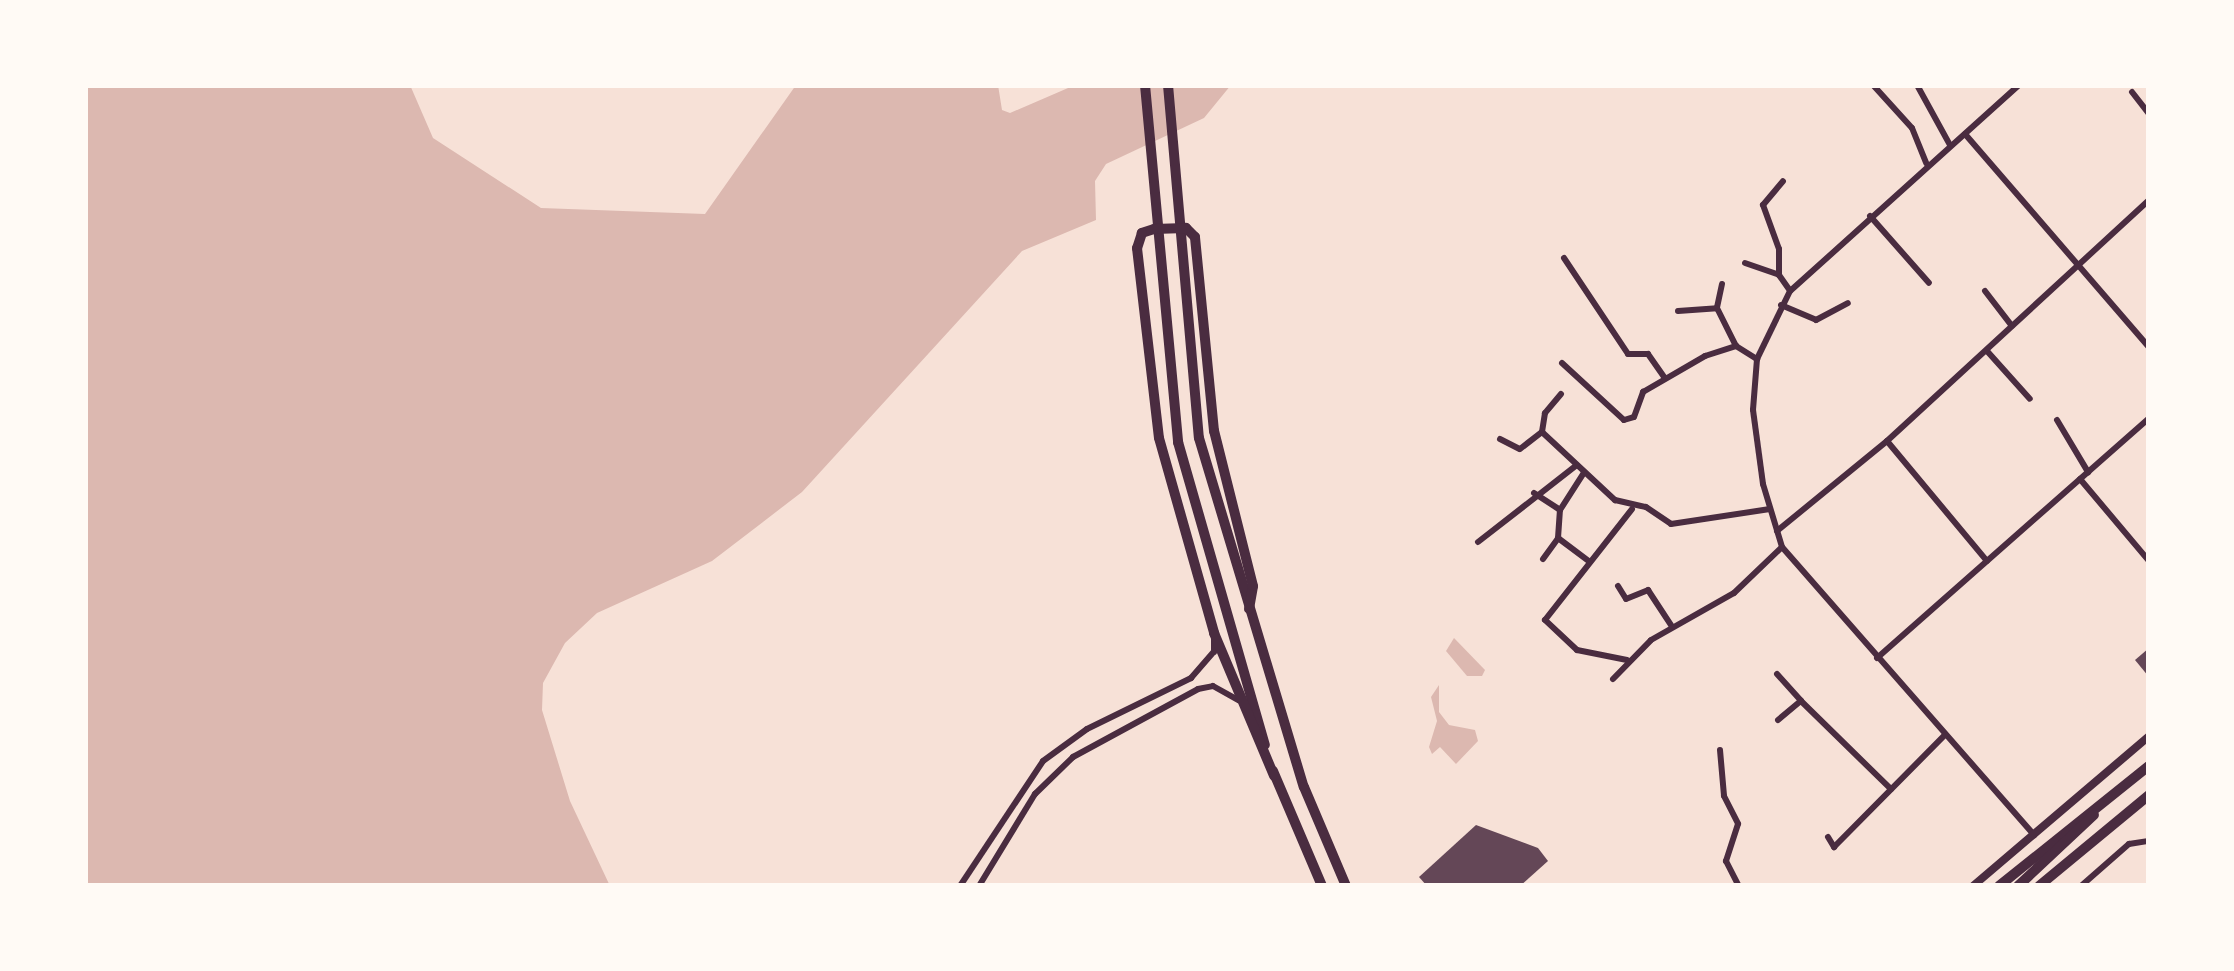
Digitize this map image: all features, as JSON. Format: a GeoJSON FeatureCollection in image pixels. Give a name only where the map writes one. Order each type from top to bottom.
{"type":"FeatureCollection","features":[{"type":"Feature","properties":{"kind":"highway"},"geometry":{"type":"LineString","coordinates":[[1144,85],[1178,442],[1274,776]]}},
{"type":"Feature","properties":{"kind":"highway"},"geometry":{"type":"LineString","coordinates":[[1168,85],[1199,438],[1322,841],[1346,886]]}},
{"type":"Feature","properties":{"kind":"highway"},"geometry":{"type":"LineString","coordinates":[[1250,609],[1253,586],[1214,431],[1195,237],[1186,228],[1154,229],[1142,234],[1137,248],[1158,438],[1214,633],[1238,700],[1322,886]]}},
{"type":"Feature","properties":{"kind":"highway"},"geometry":{"type":"LineString","coordinates":[[1999,886],[2149,766]]}},
{"type":"Feature","properties":{"kind":"highway"},"geometry":{"type":"LineString","coordinates":[[2039,886],[2149,795]]}},
{"type":"Feature","properties":{"kind":"highway"},"geometry":{"type":"LineString","coordinates":[[2018,886],[2085,828],[2100,806]]}},
{"type":"Feature","properties":{"kind":"street"},"geometry":{"type":"LineString","coordinates":[[1873,85],[1912,128],[1926,163]]}},
{"type":"Feature","properties":{"kind":"street"},"geometry":{"type":"LineString","coordinates":[[1917,85],[1950,145]]}},
{"type":"Feature","properties":{"kind":"street"},"geometry":{"type":"LineString","coordinates":[[2019,85],[1926,163],[1790,291],[1757,359],[1756,446],[1782,548],[2034,835]]}},
{"type":"Feature","properties":{"kind":"street"},"geometry":{"type":"LineString","coordinates":[[2132,92],[2149,114]]}},
{"type":"Feature","properties":{"kind":"street"},"geometry":{"type":"LineString","coordinates":[[1964,134],[2149,347]]}},
{"type":"Feature","properties":{"kind":"street"},"geometry":{"type":"LineString","coordinates":[[1778,275],[1779,249],[1762,205],[1783,180]]}},
{"type":"Feature","properties":{"kind":"street"},"geometry":{"type":"LineString","coordinates":[[1777,531],[1887,440],[2149,200]]}},
{"type":"Feature","properties":{"kind":"street"},"geometry":{"type":"LineString","coordinates":[[1870,216],[1928,283]]}},
{"type":"Feature","properties":{"kind":"street"},"geometry":{"type":"LineString","coordinates":[[1564,258],[1628,354],[1648,354],[1665,378]]}},
{"type":"Feature","properties":{"kind":"street"},"geometry":{"type":"LineString","coordinates":[[1744,263],[1778,275],[1790,291]]}},
{"type":"Feature","properties":{"kind":"street"},"geometry":{"type":"LineString","coordinates":[[1722,284],[1717,308],[1736,346],[1757,359]]}},
{"type":"Feature","properties":{"kind":"street"},"geometry":{"type":"LineString","coordinates":[[1985,291],[2012,326]]}},
{"type":"Feature","properties":{"kind":"street"},"geometry":{"type":"LineString","coordinates":[[1781,305],[1816,320],[1848,303]]}},
{"type":"Feature","properties":{"kind":"street"},"geometry":{"type":"LineString","coordinates":[[1678,311],[1717,308]]}},
{"type":"Feature","properties":{"kind":"street"},"geometry":{"type":"LineString","coordinates":[[1562,363],[1624,420],[1634,417],[1643,392],[1736,346]]}},
{"type":"Feature","properties":{"kind":"street"},"geometry":{"type":"LineString","coordinates":[[1987,351],[2030,400]]}},
{"type":"Feature","properties":{"kind":"street"},"geometry":{"type":"LineString","coordinates":[[1500,440],[1520,449],[1542,432],[1545,413],[1561,394]]}},
{"type":"Feature","properties":{"kind":"street"},"geometry":{"type":"LineString","coordinates":[[1877,658],[2149,418]]}},
{"type":"Feature","properties":{"kind":"street"},"geometry":{"type":"LineString","coordinates":[[2057,420],[2088,472]]}},
{"type":"Feature","properties":{"kind":"street"},"geometry":{"type":"LineString","coordinates":[[1542,432],[1583,474],[1632,508],[1646,507],[1671,524],[1685,525],[1770,509]]}},
{"type":"Feature","properties":{"kind":"street"},"geometry":{"type":"LineString","coordinates":[[1887,440],[1987,561]]}},
{"type":"Feature","properties":{"kind":"street"},"geometry":{"type":"LineString","coordinates":[[1478,542],[1534,493],[1577,465]]}},
{"type":"Feature","properties":{"kind":"street"},"geometry":{"type":"LineString","coordinates":[[1544,558],[1558,538],[1560,510],[1583,474]]}},
{"type":"Feature","properties":{"kind":"street"},"geometry":{"type":"LineString","coordinates":[[2080,479],[2149,561]]}},
{"type":"Feature","properties":{"kind":"street"},"geometry":{"type":"LineString","coordinates":[[1534,493],[1560,510]]}},
{"type":"Feature","properties":{"kind":"street"},"geometry":{"type":"LineString","coordinates":[[1627,660],[1577,650],[1546,624],[1546,614],[1632,508]]}},
{"type":"Feature","properties":{"kind":"street"},"geometry":{"type":"LineString","coordinates":[[1558,538],[1589,561]]}},
{"type":"Feature","properties":{"kind":"street"},"geometry":{"type":"LineString","coordinates":[[1613,679],[1627,660],[1671,625],[1734,593],[1782,548]]}},
{"type":"Feature","properties":{"kind":"street"},"geometry":{"type":"LineString","coordinates":[[1618,586],[1626,599],[1648,590],[1671,625]]}},
{"type":"Feature","properties":{"kind":"street"},"geometry":{"type":"LineString","coordinates":[[960,886],[1043,761],[1087,729],[1191,678],[1214,652],[1214,633]]}},
{"type":"Feature","properties":{"kind":"street"},"geometry":{"type":"LineString","coordinates":[[1778,674],[1891,790]]}},
{"type":"Feature","properties":{"kind":"street"},"geometry":{"type":"LineString","coordinates":[[979,886],[1035,794],[1074,758],[1198,688],[1213,686],[1238,700]]}},
{"type":"Feature","properties":{"kind":"street"},"geometry":{"type":"LineString","coordinates":[[1778,720],[1801,701]]}},
{"type":"Feature","properties":{"kind":"street"},"geometry":{"type":"LineString","coordinates":[[1828,837],[1834,847],[1945,735]]}},
{"type":"Feature","properties":{"kind":"street"},"geometry":{"type":"LineString","coordinates":[[1973,886],[2149,736]]}},
{"type":"Feature","properties":{"kind":"street"},"geometry":{"type":"LineString","coordinates":[[1720,750],[1724,796],[1738,824],[1726,861],[1739,886]]}},
{"type":"Feature","properties":{"kind":"street"},"geometry":{"type":"LineString","coordinates":[[2081,886],[2129,844],[2149,840]]}},
{"type":"Feature","properties":{"kind":"shaded area"},"geometry":{"type":"Polygon","coordinates":[[[85,85],[410,85],[433,138],[541,208],[705,214],[796,85],[998,85],[1002,110],[1010,113],[1075,85],[1231,85],[1204,118],[1106,164],[1095,181],[1096,220],[1022,251],[802,492],[712,561],[597,613],[565,643],[543,683],[542,710],[570,801],[610,886],[85,886],[85,85]]]}},
{"type":"Feature","properties":{"kind":"shaded area"},"geometry":{"type":"Polygon","coordinates":[[[1454,638],[1485,670],[1482,676],[1467,676],[1446,651],[1454,638]]]}},
{"type":"Feature","properties":{"kind":"shaded area"},"geometry":{"type":"Polygon","coordinates":[[[1439,685],[1439,712],[1449,725],[1475,730],[1478,741],[1456,764],[1440,747],[1432,754],[1429,747],[1437,721],[1431,697],[1439,685]]]}},
{"type":"Feature","properties":{"kind":"building"},"geometry":{"type":"Polygon","coordinates":[[[2149,648],[2149,677],[2135,660],[2149,648]]]}},
{"type":"Feature","properties":{"kind":"building"},"geometry":{"type":"Polygon","coordinates":[[[1476,825],[1538,848],[1548,861],[1520,886],[1427,886],[1419,877],[1476,825]]]}}]}
